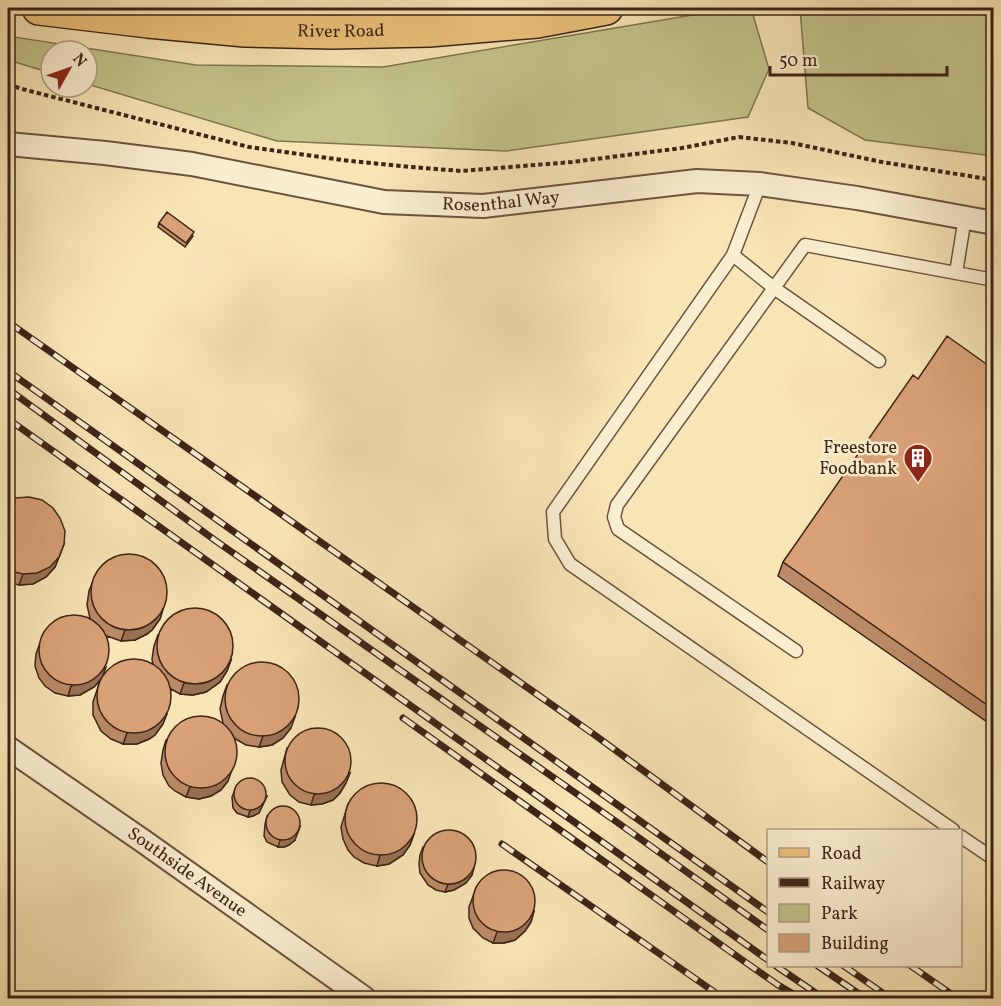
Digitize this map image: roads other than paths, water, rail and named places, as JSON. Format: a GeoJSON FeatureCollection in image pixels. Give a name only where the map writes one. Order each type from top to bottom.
{"type":"FeatureCollection","features":[{"type":"Feature","properties":{"kind":"main road","name":"River Road"},"geometry":{"type":"LineString","coordinates":[[39,8],[95,11],[148,21],[245,30],[332,32],[429,30],[537,21],[606,8]]}},
{"type":"Feature","properties":{"kind":"street","name":"Rosenthal Way"},"geometry":{"type":"LineString","coordinates":[[8,144],[192,164],[384,202],[483,206],[697,181],[760,184],[857,198],[993,223]]}},
{"type":"Feature","properties":{"kind":"street","name":"Southside Avenue"},"geometry":{"type":"LineString","coordinates":[[8,748],[144,841],[364,999]]}},
{"type":"Feature","properties":{"kind":"lane"},"geometry":{"type":"LineString","coordinates":[[760,184],[733,255],[554,512],[555,539],[570,564],[950,829]]}},
{"type":"Feature","properties":{"kind":"lane"},"geometry":{"type":"LineString","coordinates":[[956,273],[965,217]]}},
{"type":"Feature","properties":{"kind":"lane"},"geometry":{"type":"LineString","coordinates":[[796,651],[618,529],[614,517],[617,505],[805,245],[993,280]]}},
{"type":"Feature","properties":{"kind":"lane"},"geometry":{"type":"LineString","coordinates":[[733,255],[774,288],[879,362]]}},
{"type":"Feature","properties":{"kind":"lane"},"geometry":{"type":"LineString","coordinates":[[962,837],[993,859]]}},
{"type":"Feature","properties":{"kind":"railway"},"geometry":{"type":"LineString","coordinates":[[8,322],[592,733],[767,861]]}},
{"type":"Feature","properties":{"kind":"railway"},"geometry":{"type":"LineString","coordinates":[[8,371],[767,911]]}},
{"type":"Feature","properties":{"kind":"railway"},"geometry":{"type":"LineString","coordinates":[[8,389],[216,541],[767,929]]}},
{"type":"Feature","properties":{"kind":"railway"},"geometry":{"type":"LineString","coordinates":[[8,419],[767,959]]}},
{"type":"Feature","properties":{"kind":"railway"},"geometry":{"type":"LineString","coordinates":[[403,718],[738,957],[800,998]]}},
{"type":"Feature","properties":{"kind":"railway"},"geometry":{"type":"LineString","coordinates":[[502,844],[723,998]]}},
{"type":"Feature","properties":{"kind":"railway"},"geometry":{"type":"LineString","coordinates":[[777,967],[823,998]]}},
{"type":"Feature","properties":{"kind":"railway"},"geometry":{"type":"LineString","coordinates":[[819,967],[865,998]]}},
{"type":"Feature","properties":{"kind":"railway"},"geometry":{"type":"LineString","coordinates":[[845,967],[890,998]]}},
{"type":"Feature","properties":{"kind":"railway"},"geometry":{"type":"LineString","coordinates":[[912,967],[957,998]]}},
{"type":"Feature","properties":{"kind":"place","name":"Freestore Foodbank"},"geometry":{"type":"Point","coordinates":[918,484]}}]}
